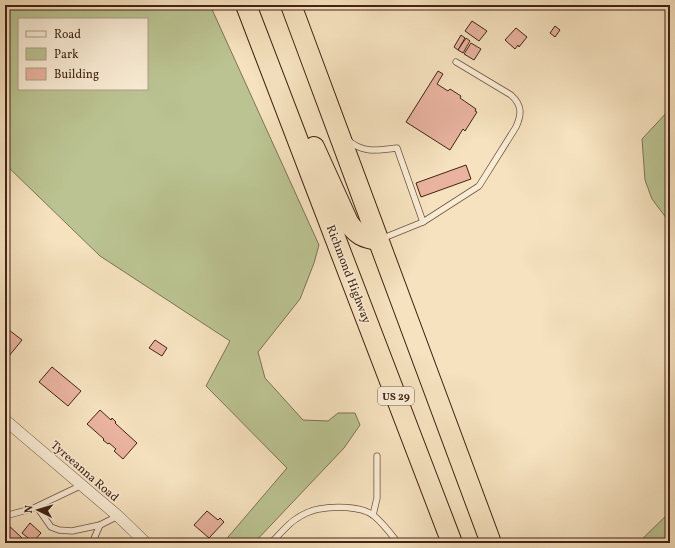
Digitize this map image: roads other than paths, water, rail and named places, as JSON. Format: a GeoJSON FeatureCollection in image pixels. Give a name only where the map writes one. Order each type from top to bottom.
{"type":"FeatureCollection","features":[{"type":"Feature","properties":{"kind":"highway"},"geometry":{"type":"LineString","coordinates":[[246,5],[270,46],[348,222],[357,234],[362,237],[378,240]]}},
{"type":"Feature","properties":{"kind":"highway","name":"Richmond Highway"},"geometry":{"type":"LineString","coordinates":[[246,5],[452,543]]}},
{"type":"Feature","properties":{"kind":"highway","name":"US 29"},"geometry":{"type":"LineString","coordinates":[[291,5],[491,543]]}},
{"type":"Feature","properties":{"kind":"street","name":"Tyreeanna Road"},"geometry":{"type":"LineString","coordinates":[[5,420],[118,516],[146,543]]}},
{"type":"Feature","properties":{"kind":"lane"},"geometry":{"type":"LineString","coordinates":[[378,240],[423,222],[479,186],[514,133],[520,117],[519,107],[515,99],[511,95],[456,62]]}},
{"type":"Feature","properties":{"kind":"lane"},"geometry":{"type":"LineString","coordinates":[[334,123],[350,142],[361,148],[373,150],[397,148],[423,222]]}},
{"type":"Feature","properties":{"kind":"lane"},"geometry":{"type":"LineString","coordinates":[[373,515],[377,498],[376,456]]}},
{"type":"Feature","properties":{"kind":"lane"},"geometry":{"type":"LineString","coordinates":[[5,516],[37,507],[82,485]]}},
{"type":"Feature","properties":{"kind":"lane"},"geometry":{"type":"LineString","coordinates":[[37,507],[51,527],[59,530],[72,531],[100,525],[118,516]]}},
{"type":"Feature","properties":{"kind":"lane"},"geometry":{"type":"LineString","coordinates":[[271,543],[295,519],[318,509],[338,507],[362,510],[373,515],[392,534],[398,543]]}},
{"type":"Feature","properties":{"kind":"lane"},"geometry":{"type":"LineString","coordinates":[[91,543],[100,525]]}}]}
